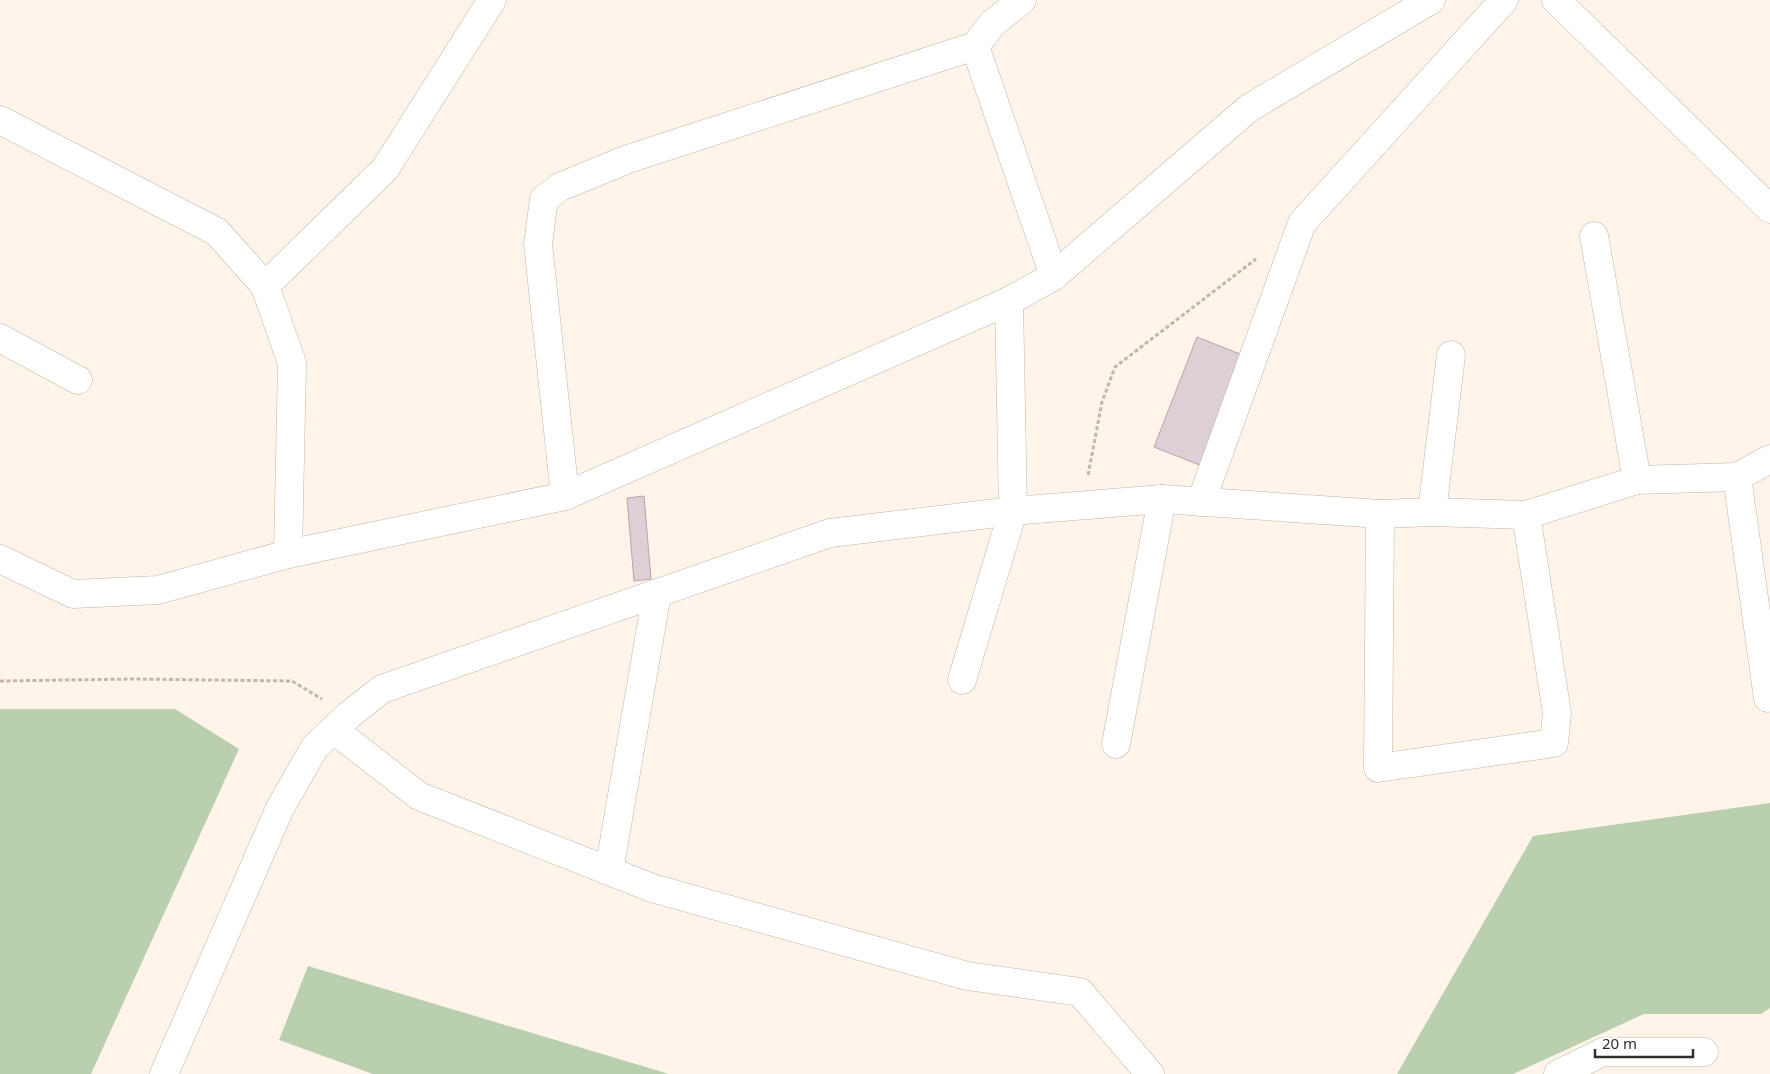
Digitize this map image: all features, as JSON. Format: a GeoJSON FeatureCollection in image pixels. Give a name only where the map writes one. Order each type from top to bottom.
{"type":"FeatureCollection","features":[{"type":"Feature","properties":{"kind":"street"},"geometry":{"type":"LineString","coordinates":[[265,286],[385,169],[492,0]]}},
{"type":"Feature","properties":{"kind":"street"},"geometry":{"type":"LineString","coordinates":[[565,496],[538,244],[544,199],[560,187],[628,159],[975,46],[993,23],[1022,0]]}},
{"type":"Feature","properties":{"kind":"street"},"geometry":{"type":"LineString","coordinates":[[0,559],[73,594],[158,590],[288,554],[565,496],[1009,301],[1054,276],[1249,108],[1431,0]]}},
{"type":"Feature","properties":{"kind":"street"},"geometry":{"type":"LineString","coordinates":[[1201,502],[1302,224],[1504,0]]}},
{"type":"Feature","properties":{"kind":"street"},"geometry":{"type":"LineString","coordinates":[[1556,0],[1770,208]]}},
{"type":"Feature","properties":{"kind":"street"},"geometry":{"type":"LineString","coordinates":[[975,46],[1054,276]]}},
{"type":"Feature","properties":{"kind":"street"},"geometry":{"type":"LineString","coordinates":[[0,120],[217,232],[265,286],[292,363],[288,554]]}},
{"type":"Feature","properties":{"kind":"street"},"geometry":{"type":"LineString","coordinates":[[1594,236],[1637,480]]}},
{"type":"Feature","properties":{"kind":"street"},"geometry":{"type":"LineString","coordinates":[[962,680],[1013,511],[1009,301]]}},
{"type":"Feature","properties":{"kind":"street"},"geometry":{"type":"LineString","coordinates":[[0,338],[78,380]]}},
{"type":"Feature","properties":{"kind":"street"},"geometry":{"type":"LineString","coordinates":[[1432,512],[1451,355]]}},
{"type":"Feature","properties":{"kind":"street"},"geometry":{"type":"LineString","coordinates":[[164,1074],[280,808],[315,747],[382,689],[830,533],[1013,511],[1162,499],[1380,514],[1432,512],[1526,515],[1637,480],[1737,477],[1770,459]]}},
{"type":"Feature","properties":{"kind":"street"},"geometry":{"type":"LineString","coordinates":[[1737,477],[1768,698]]}},
{"type":"Feature","properties":{"kind":"street"},"geometry":{"type":"LineString","coordinates":[[1116,744],[1162,499]]}},
{"type":"Feature","properties":{"kind":"street"},"geometry":{"type":"LineString","coordinates":[[1380,514],[1378,768],[1554,743],[1557,714],[1526,515]]}},
{"type":"Feature","properties":{"kind":"street"},"geometry":{"type":"LineString","coordinates":[[609,871],[657,594]]}},
{"type":"Feature","properties":{"kind":"street"},"geometry":{"type":"LineString","coordinates":[[342,723],[419,796],[652,888],[967,976],[1080,992],[1150,1074]]}},
{"type":"Feature","properties":{"kind":"street"},"geometry":{"type":"LineString","coordinates":[[1558,1074],[1603,1052],[1704,1052]]}},
{"type":"Feature","properties":{"kind":"path"},"geometry":{"type":"LineString","coordinates":[[1082,504],[1102,402],[1116,367],[1263,254]]}},
{"type":"Feature","properties":{"kind":"path"},"geometry":{"type":"LineString","coordinates":[[0,681],[133,679],[292,681],[342,723]]}},
{"type":"Feature","properties":{"kind":"green space"},"geometry":{"type":"Polygon","coordinates":[[[0,709],[175,709],[239,749],[91,1074],[0,1074],[0,709]]]}},
{"type":"Feature","properties":{"kind":"green space"},"geometry":{"type":"Polygon","coordinates":[[[1770,803],[1770,1008],[1761,1014],[1644,1014],[1513,1074],[1397,1074],[1533,836],[1770,803]]]}},
{"type":"Feature","properties":{"kind":"green space"},"geometry":{"type":"Polygon","coordinates":[[[308,966],[669,1074],[373,1074],[279,1040],[308,966]]]}},
{"type":"Feature","properties":{"kind":"building"},"geometry":{"type":"Polygon","coordinates":[[[1197,337],[1245,356],[1202,466],[1154,447],[1197,337]]]}},
{"type":"Feature","properties":{"kind":"building"},"geometry":{"type":"Polygon","coordinates":[[[644,496],[651,579],[634,581],[627,498],[644,496]]]}}]}
